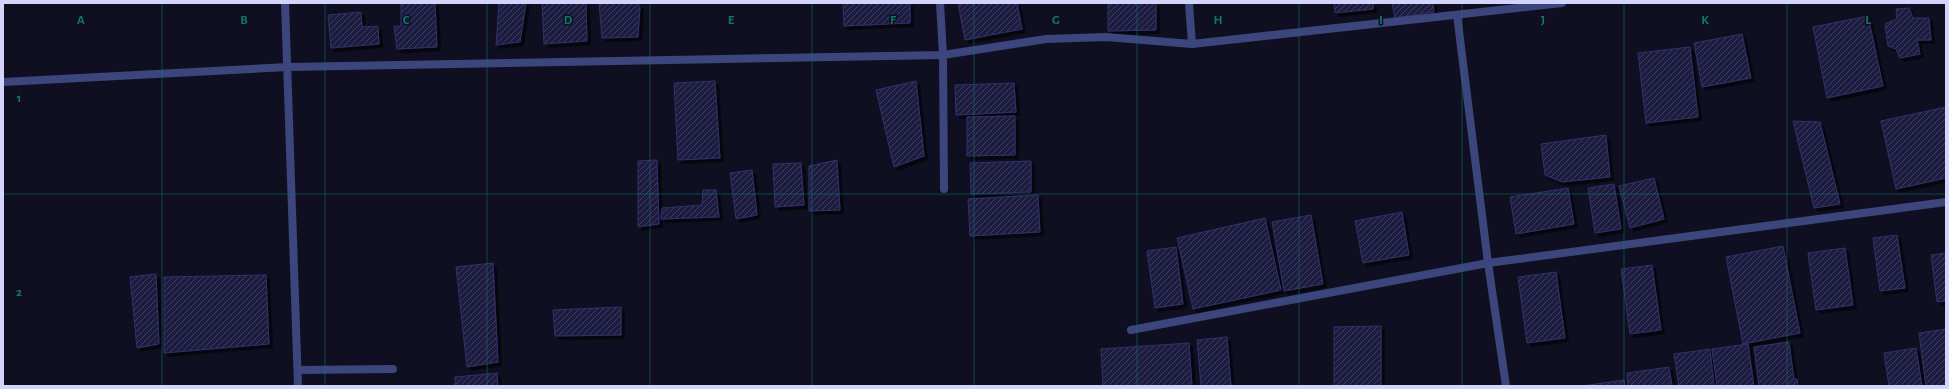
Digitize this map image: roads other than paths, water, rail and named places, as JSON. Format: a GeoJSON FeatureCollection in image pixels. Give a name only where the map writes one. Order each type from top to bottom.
{"type":"FeatureCollection","features":[{"type":"Feature","properties":{"kind":"street"},"geometry":{"type":"LineString","coordinates":[[285,3],[298,386]]}},
{"type":"Feature","properties":{"kind":"street"},"geometry":{"type":"LineString","coordinates":[[940,3],[943,55],[944,189]]}},
{"type":"Feature","properties":{"kind":"street"},"geometry":{"type":"LineString","coordinates":[[1189,3],[1192,44]]}},
{"type":"Feature","properties":{"kind":"street"},"geometry":{"type":"LineString","coordinates":[[3,82],[288,67],[943,55],[1046,40],[1106,37],[1192,44],[1562,3]]}},
{"type":"Feature","properties":{"kind":"street"},"geometry":{"type":"LineString","coordinates":[[1457,15],[1488,263],[1506,386]]}},
{"type":"Feature","properties":{"kind":"street"},"geometry":{"type":"LineString","coordinates":[[1131,330],[1488,263],[1946,202]]}},
{"type":"Feature","properties":{"kind":"street"},"geometry":{"type":"LineString","coordinates":[[298,370],[393,369]]}}]}
